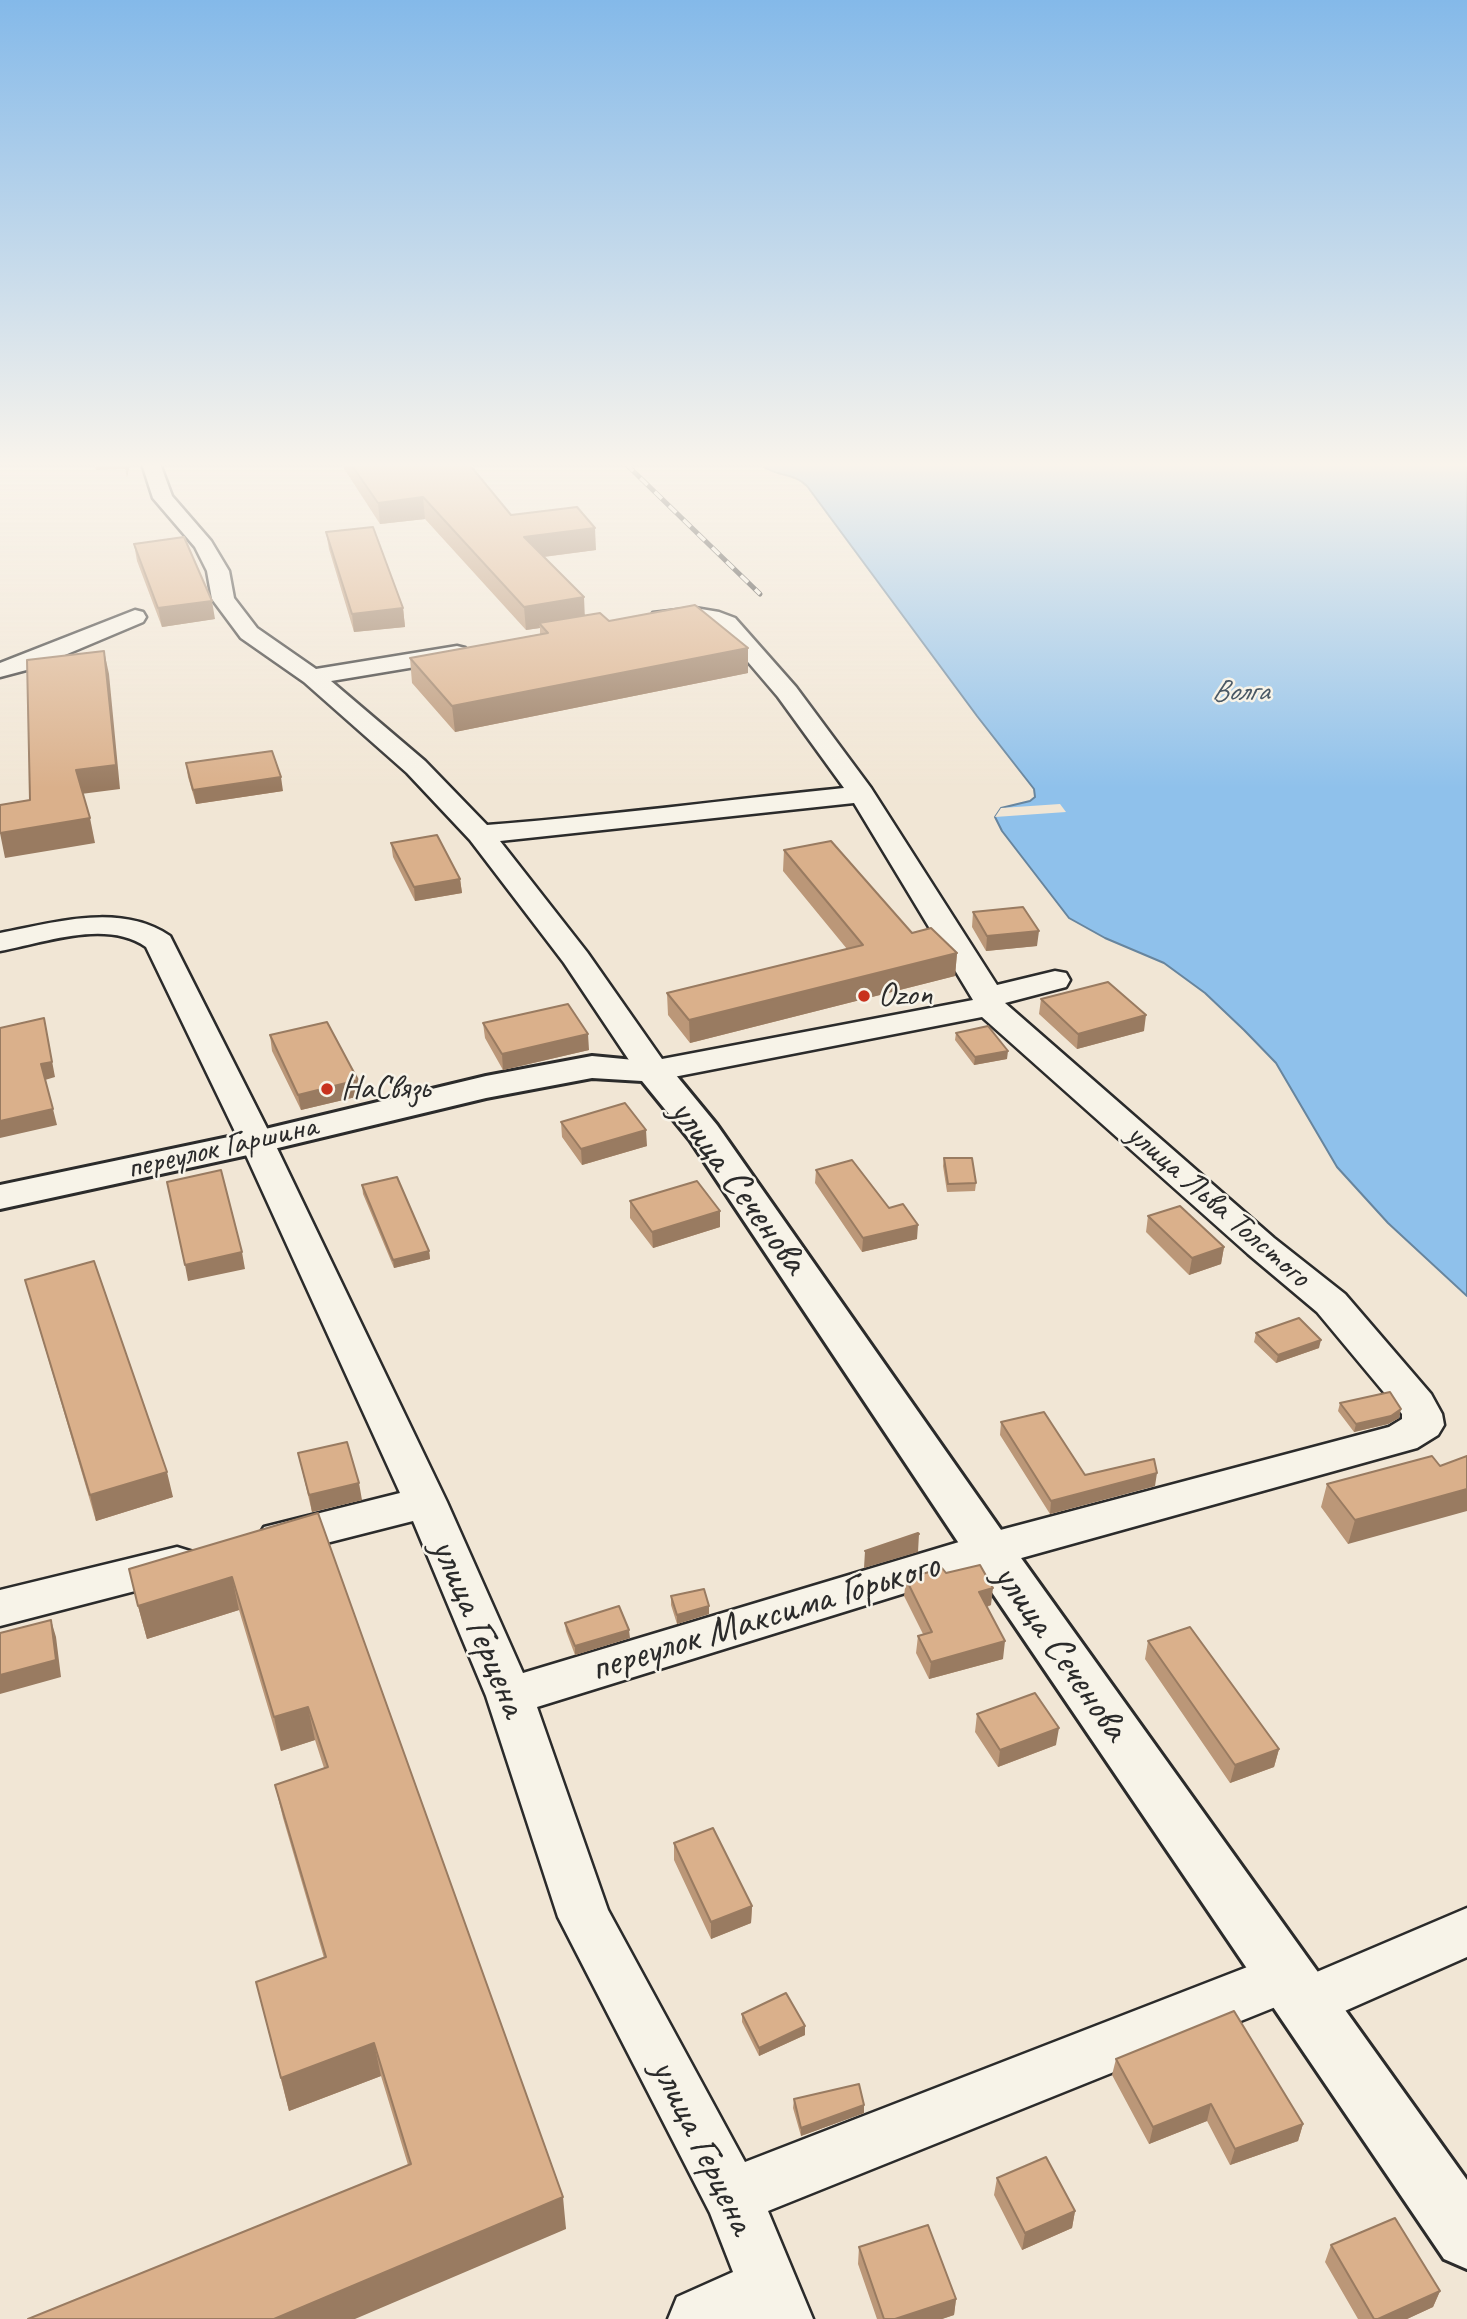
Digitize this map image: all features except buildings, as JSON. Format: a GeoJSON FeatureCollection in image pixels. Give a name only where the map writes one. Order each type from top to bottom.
{"type":"FeatureCollection","features":[{"type":"Feature","properties":{"kind":"main road","name":"переулок Гаршина"},"geometry":{"type":"LineString","coordinates":[[0,1197],[257,1142],[486,1087],[592,1067],[653,1071]]}},
{"type":"Feature","properties":{"kind":"main road","name":"улица Сеченова"},"geometry":{"type":"LineString","coordinates":[[653,1071],[704,1133],[989,1550],[1467,2236]]}},
{"type":"Feature","properties":{"kind":"street"},"geometry":{"type":"LineString","coordinates":[[218,572],[223,599],[249,634],[312,677],[416,767],[480,834],[576,958],[653,1071]]}},
{"type":"Feature","properties":{"kind":"street","name":"улица Льва Толстого"},"geometry":{"type":"LineString","coordinates":[[633,622],[684,613],[709,616],[727,624],[787,692],[862,794],[989,1002],[1261,1246],[1331,1303],[1417,1404],[1423,1424]]}},
{"type":"Feature","properties":{"kind":"street"},"geometry":{"type":"LineString","coordinates":[[0,670],[26,663],[135,617]]}},
{"type":"Feature","properties":{"kind":"street"},"geometry":{"type":"LineString","coordinates":[[312,677],[474,650]]}},
{"type":"Feature","properties":{"kind":"street"},"geometry":{"type":"LineString","coordinates":[[480,834],[560,828],[628,818],[862,794]]}},
{"type":"Feature","properties":{"kind":"street","name":"улица Герцена"},"geometry":{"type":"LineString","coordinates":[[0,942],[105,925],[141,929],[159,942],[257,1142],[426,1502],[510,1696],[584,1917],[732,2196],[775,2303]]}},
{"type":"Feature","properties":{"kind":"street","name":"переулок Гаршина"},"geometry":{"type":"LineString","coordinates":[[653,1071],[989,1002],[1055,981]]}},
{"type":"Feature","properties":{"kind":"street","name":"переулок Максима Горького"},"geometry":{"type":"LineString","coordinates":[[510,1696],[989,1550],[1402,1438],[1414,1433],[1423,1424]]}},
{"type":"Feature","properties":{"kind":"street"},"geometry":{"type":"LineString","coordinates":[[0,1608],[426,1502]]}},
{"type":"Feature","properties":{"kind":"street"},"geometry":{"type":"LineString","coordinates":[[732,2196],[1295,1991],[1467,1933]]}},
{"type":"Feature","properties":{"kind":"street"},"geometry":{"type":"LineString","coordinates":[[699,2319],[775,2303]]}},
{"type":"Feature","properties":{"kind":"water","name":"Волга"},"geometry":{"type":"Polygon","coordinates":[[[871,572],[1467,572],[1467,1296],[1388,1223],[1337,1167],[1276,1063],[1244,1030],[1205,993],[1164,963],[1105,938],[1069,918],[1002,831],[995,817],[1001,808],[1030,801],[1035,797],[1034,789],[871,572]]]}},
{"type":"Feature","properties":{"kind":"pier"},"geometry":{"type":"Polygon","coordinates":[[[1060,804],[1066,812],[995,817],[1001,808],[1060,804]]]}},
{"type":"Feature","properties":{"kind":"railway"},"geometry":{"type":"LineString","coordinates":[[738,572],[760,594]]}},
{"type":"Feature","properties":{"kind":"place","name":"Ozon"},"geometry":{"type":"Point","coordinates":[864,996]}},
{"type":"Feature","properties":{"kind":"place","name":"НаСвязь"},"geometry":{"type":"Point","coordinates":[327,1089]}}]}
